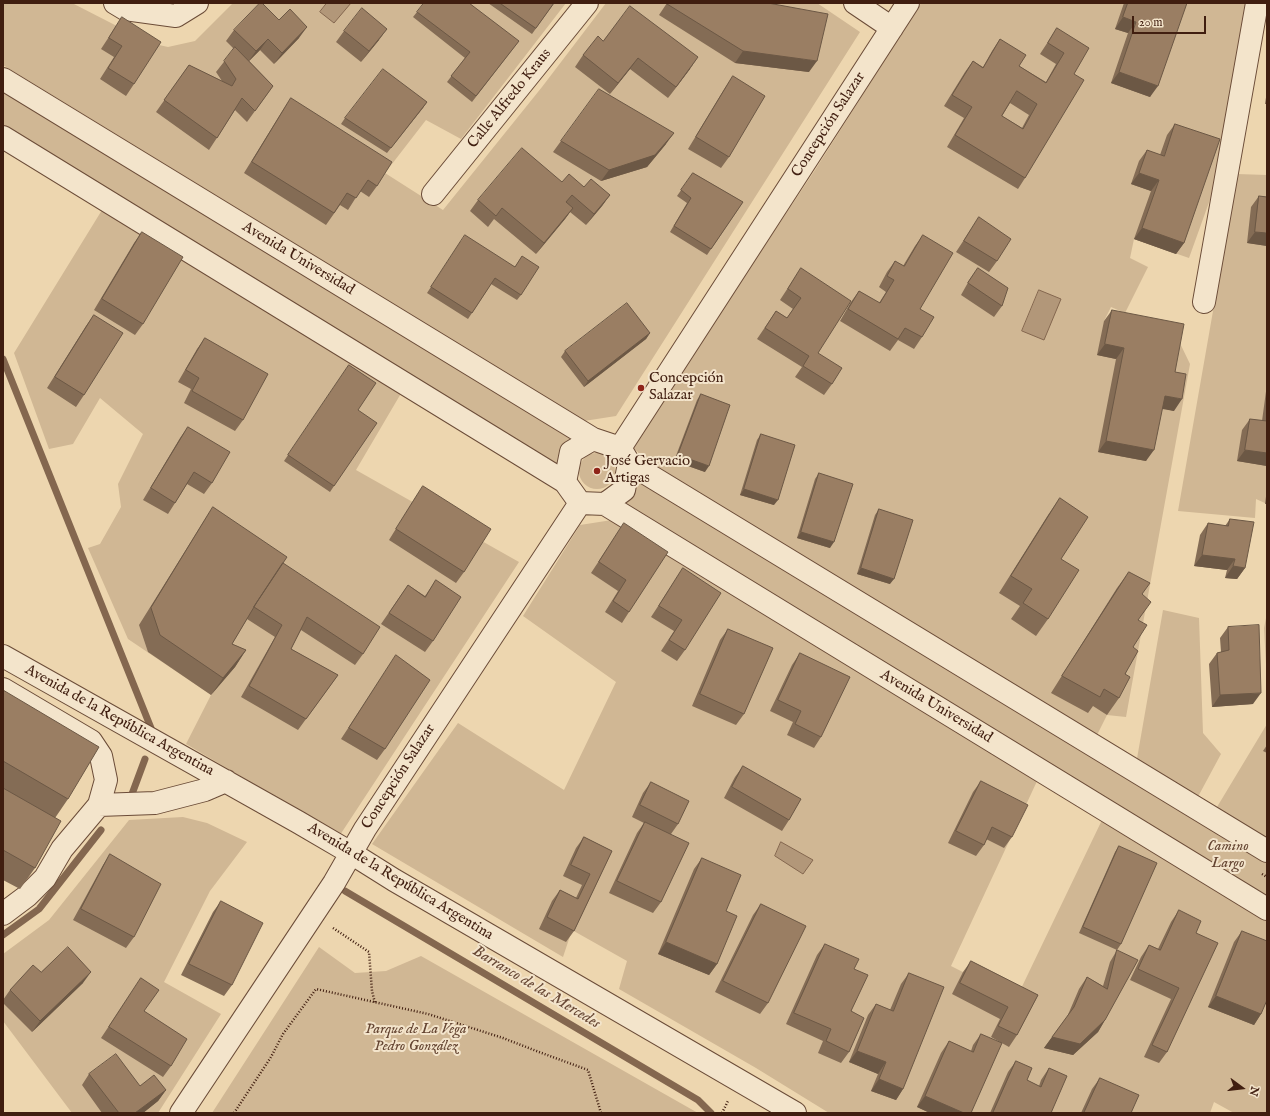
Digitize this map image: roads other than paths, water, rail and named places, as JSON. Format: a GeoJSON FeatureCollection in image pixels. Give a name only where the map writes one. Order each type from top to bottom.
{"type":"FeatureCollection","features":[{"type":"Feature","properties":{"kind":"street"},"geometry":{"type":"LineString","coordinates":[[115,3],[125,9],[176,16],[197,3]]}},
{"type":"Feature","properties":{"kind":"street","name":"Calle Alfredo Kraus"},"geometry":{"type":"LineString","coordinates":[[433,194],[587,3]]}},
{"type":"Feature","properties":{"kind":"street"},"geometry":{"type":"LineString","coordinates":[[854,3],[892,28]]}},
{"type":"Feature","properties":{"kind":"street","name":"Concepción Salazar"},"geometry":{"type":"LineString","coordinates":[[624,455],[908,3]]}},
{"type":"Feature","properties":{"kind":"street"},"geometry":{"type":"LineString","coordinates":[[1204,302],[1257,3]]}},
{"type":"Feature","properties":{"kind":"street","name":"Avenida Universidad"},"geometry":{"type":"LineString","coordinates":[[3,79],[593,439]]}},
{"type":"Feature","properties":{"kind":"street"},"geometry":{"type":"LineString","coordinates":[[3,136],[565,482],[580,503],[605,504],[624,490],[624,455]]}},
{"type":"Feature","properties":{"kind":"street"},"geometry":{"type":"LineString","coordinates":[[565,482],[571,452],[593,439],[624,455],[1267,851]]}},
{"type":"Feature","properties":{"kind":"street","name":"Concepción Salazar"},"geometry":{"type":"LineString","coordinates":[[181,1113],[334,883],[365,829],[580,503]]}},
{"type":"Feature","properties":{"kind":"street","name":"Avenida Universidad"},"geometry":{"type":"LineString","coordinates":[[605,504],[1267,909]]}},
{"type":"Feature","properties":{"kind":"street","name":"Avenida de la República Argentina"},"geometry":{"type":"LineString","coordinates":[[3,656],[352,853],[394,880],[788,1111]]}},
{"type":"Feature","properties":{"kind":"street","name":"Avenida de la República Argentina"},"geometry":{"type":"LineString","coordinates":[[3,689],[90,741],[101,756],[106,780],[99,805]]}},
{"type":"Feature","properties":{"kind":"street"},"geometry":{"type":"LineString","coordinates":[[3,914],[27,896],[45,878],[62,849],[99,805],[154,803],[205,790],[226,781]]}},
{"type":"Feature","properties":{"kind":"street"},"geometry":{"type":"LineString","coordinates":[[43,837],[62,849]]}},
{"type":"Feature","properties":{"kind":"waterway"},"geometry":{"type":"LineString","coordinates":[[3,359],[151,728]]}},
{"type":"Feature","properties":{"kind":"waterway"},"geometry":{"type":"LineString","coordinates":[[132,794],[145,759]]}},
{"type":"Feature","properties":{"kind":"waterway"},"geometry":{"type":"LineString","coordinates":[[3,935],[39,909],[101,830]]}},
{"type":"Feature","properties":{"kind":"waterway","name":"Barranco de las Mercedes"},"geometry":{"type":"LineString","coordinates":[[345,891],[698,1100],[711,1113]]}},
{"type":"Feature","properties":{"kind":"place","name":"Concepción Salazar"},"geometry":{"type":"Point","coordinates":[641,388]}},
{"type":"Feature","properties":{"kind":"place","name":"José Gervacio Artigas"},"geometry":{"type":"Point","coordinates":[597,471]}},
{"type":"Feature","properties":{"kind":"park label","name":"Camino Largo"},"geometry":{"type":"Point","coordinates":[1228,856]}},
{"type":"Feature","properties":{"kind":"park label","name":"Parque de La Vega Pedro González"},"geometry":{"type":"Point","coordinates":[416,1038]}}]}
